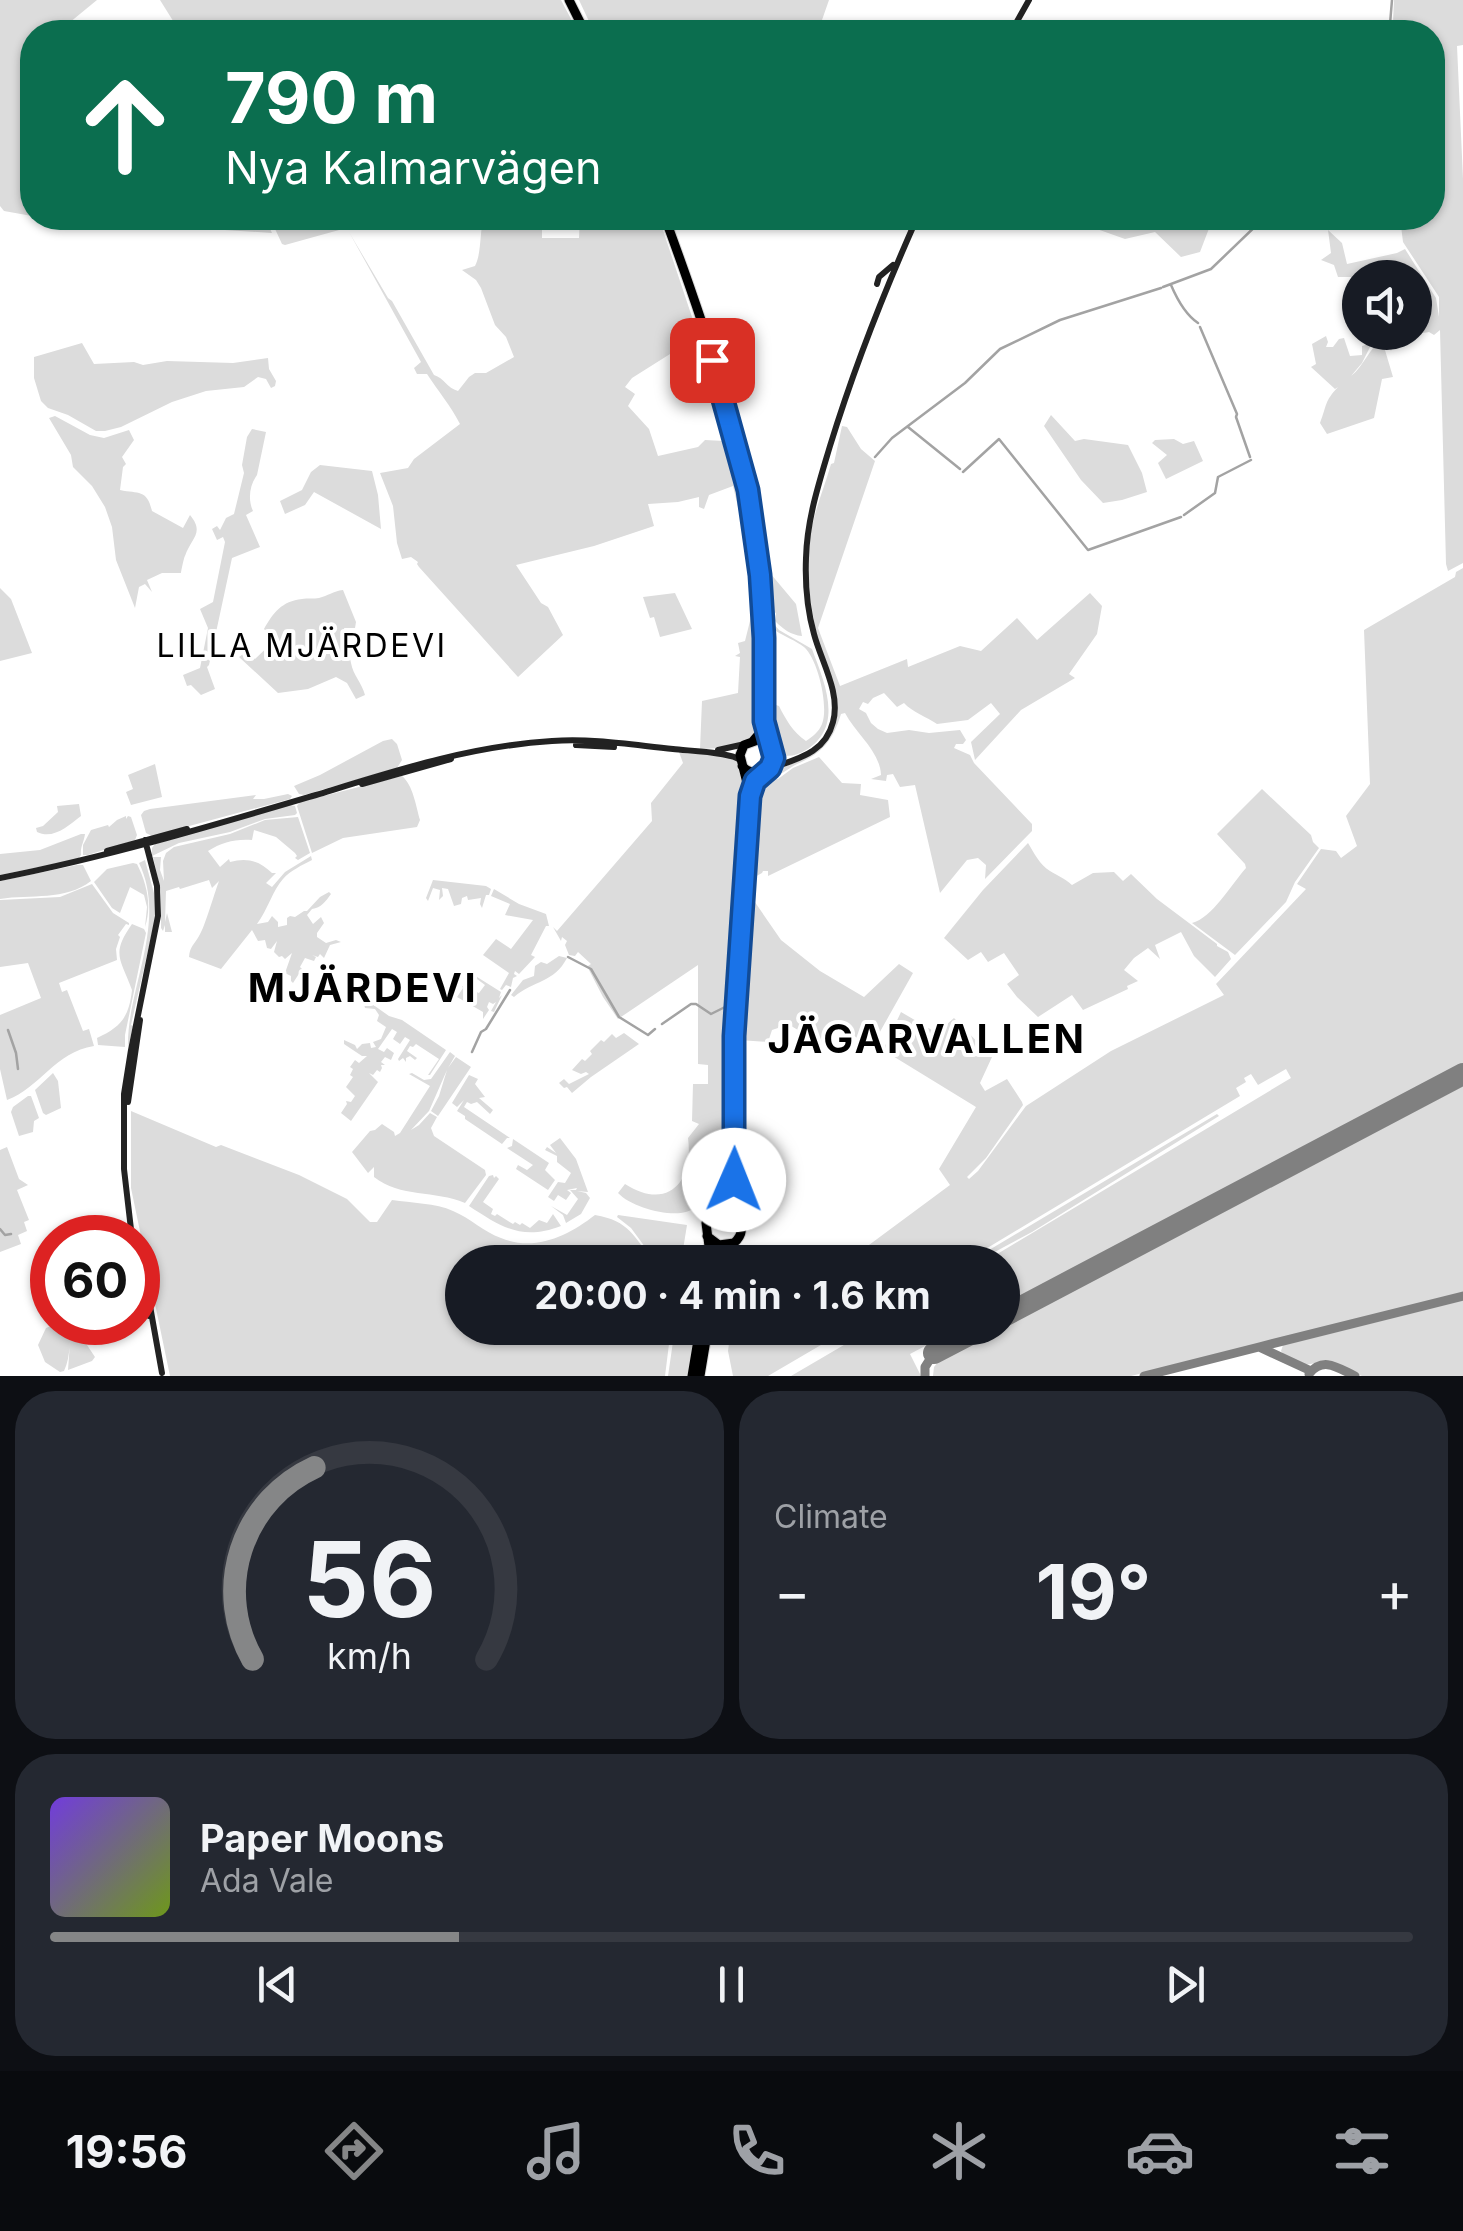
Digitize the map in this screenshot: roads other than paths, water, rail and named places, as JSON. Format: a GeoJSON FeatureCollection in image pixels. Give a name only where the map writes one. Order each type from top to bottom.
{"type":"FeatureCollection","features":[{"type":"Feature","properties":{"kind":"main road"},"geometry":{"type":"LineString","coordinates":[[668,230],[719,388],[746,491],[760,612],[760,731],[741,751],[750,796]]}},
{"type":"Feature","properties":{"kind":"main road"},"geometry":{"type":"LineString","coordinates":[[668,230],[721,386],[748,490],[760,575],[764,712],[773,762],[753,784],[750,796],[725,1200],[720,1210],[708,1218],[705,1227],[709,1245]]}},
{"type":"Feature","properties":{"kind":"main road"},"geometry":{"type":"LineString","coordinates":[[694,752],[763,742],[781,758],[790,758],[810,750],[822,738],[831,719],[830,698],[805,608],[804,534],[832,428],[862,342],[909,230]]}},
{"type":"Feature","properties":{"kind":"main road"},"geometry":{"type":"LineString","coordinates":[[0,878],[145,846],[226,820],[494,748],[588,741],[730,754],[750,773],[765,772],[815,750],[827,737],[834,720],[834,697],[808,607],[806,560],[810,522],[848,391],[910,230]]}},
{"type":"Feature","properties":{"kind":"main road"},"geometry":{"type":"LineString","coordinates":[[877,284],[892,265]]}},
{"type":"Feature","properties":{"kind":"main road"},"geometry":{"type":"LineString","coordinates":[[132,1215],[125,1181],[126,1081],[156,933],[158,904],[145,846]]}},
{"type":"Feature","properties":{"kind":"main road"},"geometry":{"type":"LineString","coordinates":[[730,1245],[740,1236],[742,1225],[734,1189],[734,1036]]}},
{"type":"Feature","properties":{"kind":"main road"},"geometry":{"type":"LineString","coordinates":[[720,1210],[738,1216]]}},
{"type":"Feature","properties":{"kind":"main road"},"geometry":{"type":"LineString","coordinates":[[708,1236],[722,1245]]}},
{"type":"Feature","properties":{"kind":"main road"},"geometry":{"type":"LineString","coordinates":[[156,1345],[162,1375]]}},
{"type":"Feature","properties":{"kind":"main road"},"geometry":{"type":"LineString","coordinates":[[156,1345],[162,1375]]}},
{"type":"Feature","properties":{"kind":"main road"},"geometry":{"type":"LineString","coordinates":[[696,1376],[701,1345]]}},
{"type":"Feature","properties":{"kind":"waterway"},"geometry":{"type":"LineString","coordinates":[[1390,20],[1392,0]]}},
{"type":"Feature","properties":{"kind":"waterway"},"geometry":{"type":"LineString","coordinates":[[1163,287],[1211,269],[1252,230]]}},
{"type":"Feature","properties":{"kind":"waterway"},"geometry":{"type":"LineString","coordinates":[[1171,285],[1182,306],[1198,323]]}},
{"type":"Feature","properties":{"kind":"waterway"},"geometry":{"type":"LineString","coordinates":[[875,457],[892,438],[965,383],[1000,349],[1060,320],[1161,288]]}},
{"type":"Feature","properties":{"kind":"waterway"},"geometry":{"type":"LineString","coordinates":[[1200,327],[1237,414],[1250,457]]}},
{"type":"Feature","properties":{"kind":"waterway"},"geometry":{"type":"LineString","coordinates":[[908,427],[960,469]]}},
{"type":"Feature","properties":{"kind":"waterway"},"geometry":{"type":"LineString","coordinates":[[963,472],[999,439],[1088,550],[1181,517]]}},
{"type":"Feature","properties":{"kind":"waterway"},"geometry":{"type":"LineString","coordinates":[[1184,515],[1215,493],[1218,477],[1251,460]]}},
{"type":"Feature","properties":{"kind":"waterway"},"geometry":{"type":"LineString","coordinates":[[568,957],[591,969],[619,1017],[648,1035],[655,1029]]}},
{"type":"Feature","properties":{"kind":"waterway"},"geometry":{"type":"LineString","coordinates":[[472,1052],[510,990]]}},
{"type":"Feature","properties":{"kind":"waterway"},"geometry":{"type":"LineString","coordinates":[[662,1024],[691,1004],[711,1014],[725,1007]]}},
{"type":"Feature","properties":{"kind":"waterway"},"geometry":{"type":"LineString","coordinates":[[8,1030],[18,1069]]}},
{"type":"Feature","properties":{"kind":"waterway"},"geometry":{"type":"LineString","coordinates":[[0,1229],[5,1235],[11,1234]]}},
{"type":"Feature","properties":{"kind":"district","name":"LILLA MJÄRDEVI"},"geometry":{"type":"Point","coordinates":[302,645]}},
{"type":"Feature","properties":{"kind":"district","name":"MJÄRDEVI"},"geometry":{"type":"Point","coordinates":[363,987]}},
{"type":"Feature","properties":{"kind":"district","name":"JÄGARVALLEN"},"geometry":{"type":"Point","coordinates":[927,1038]}}]}
